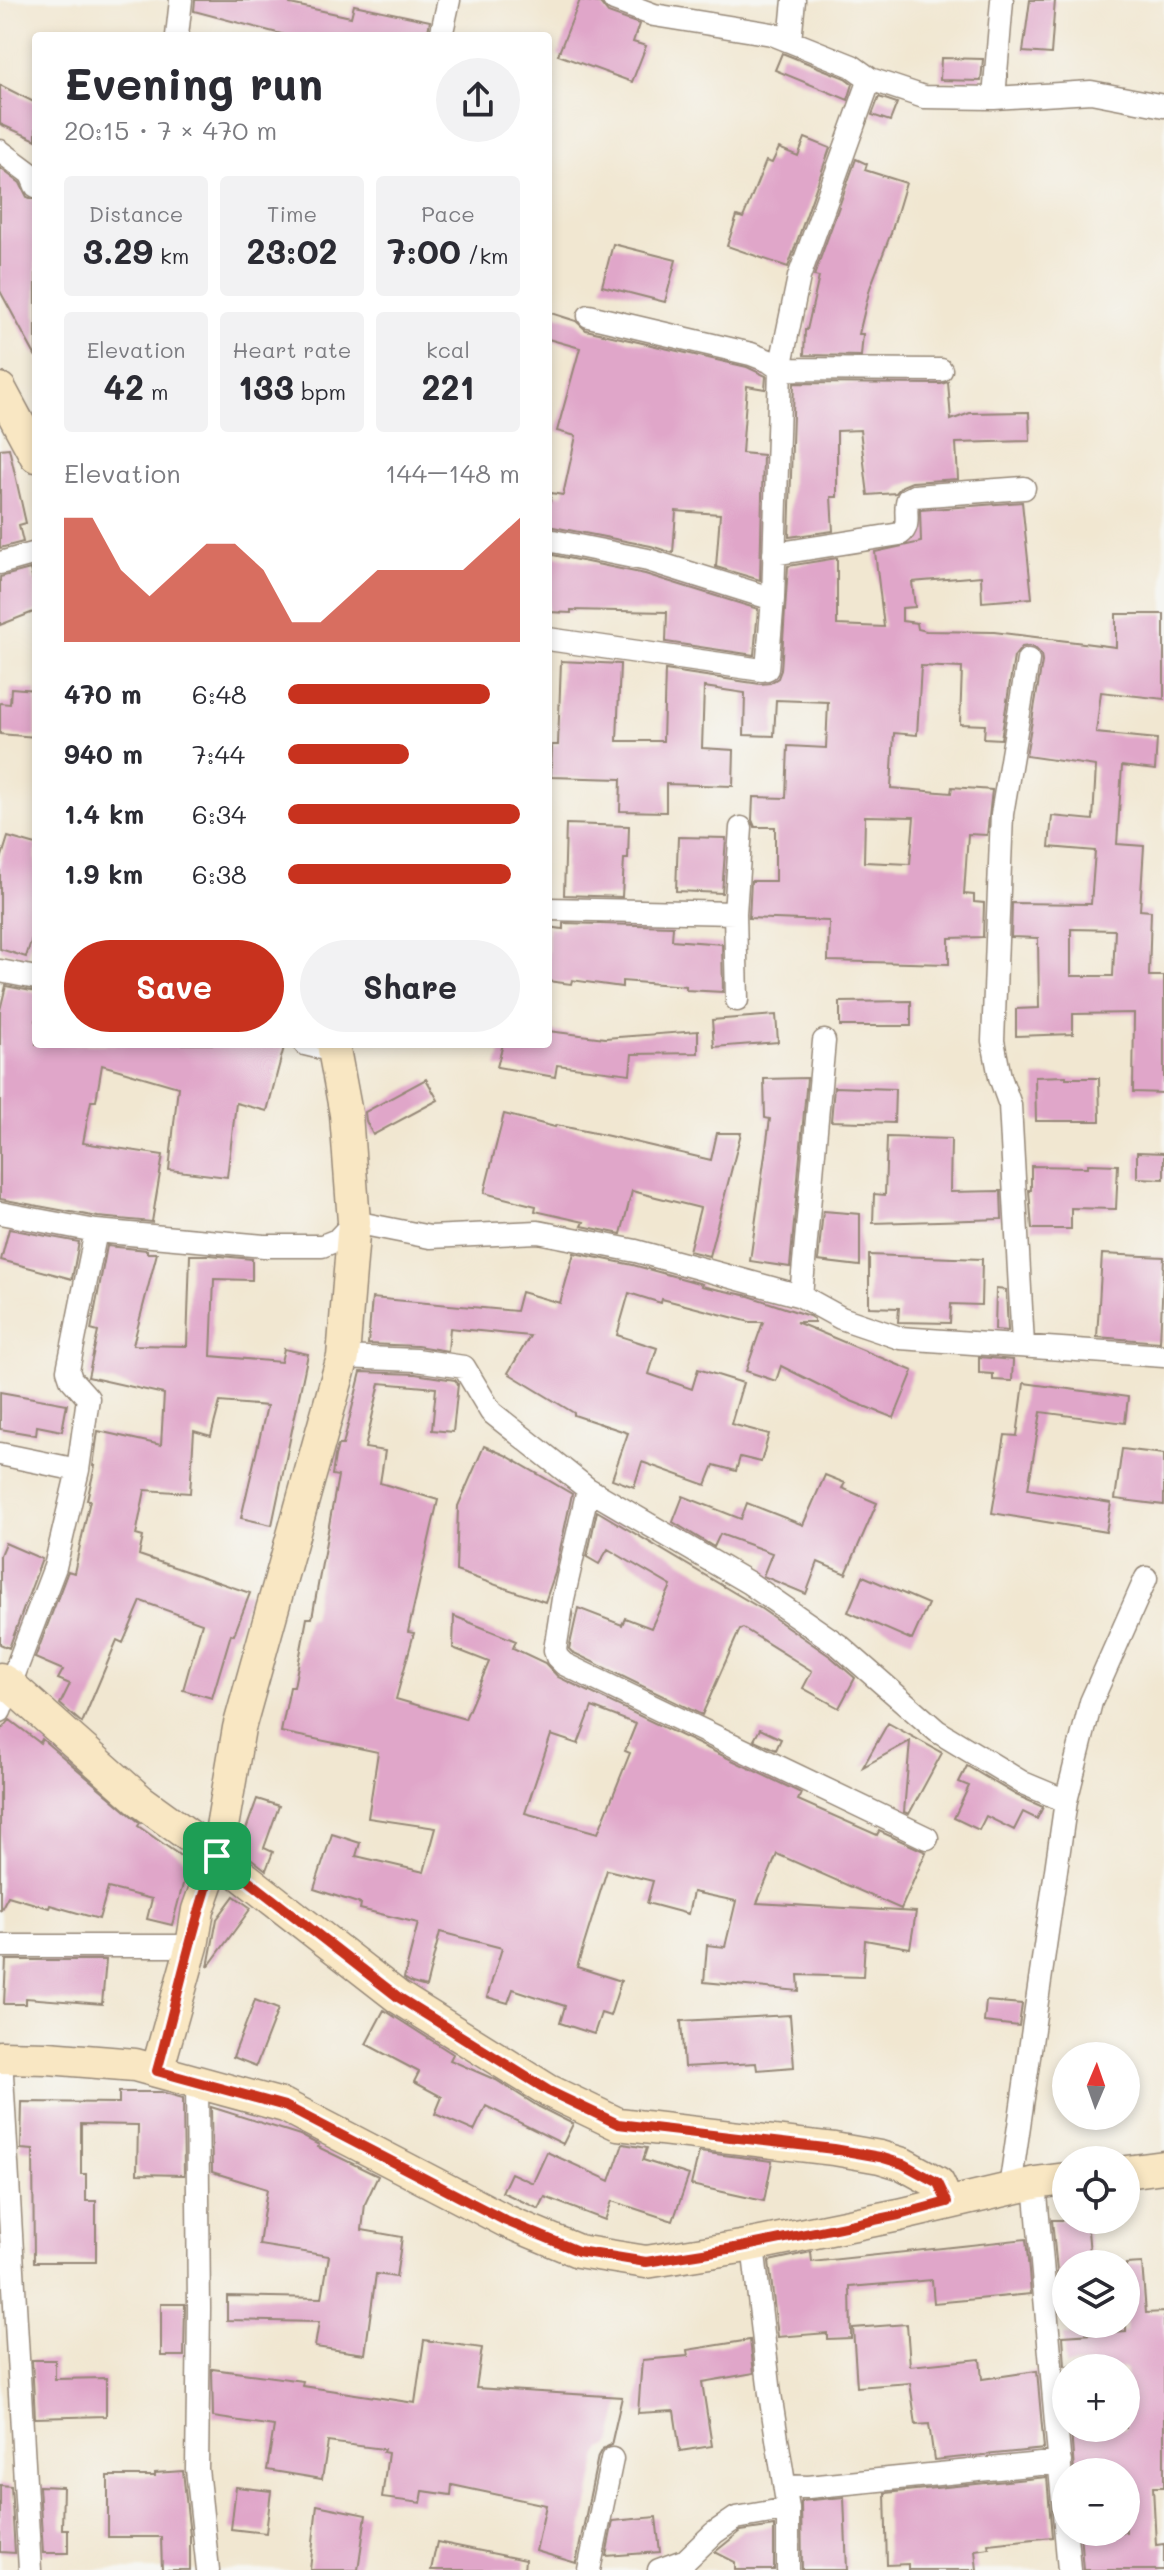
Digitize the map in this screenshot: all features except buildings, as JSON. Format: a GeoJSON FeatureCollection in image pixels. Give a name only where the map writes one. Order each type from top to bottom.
{"type":"FeatureCollection","features":[{"type":"Feature","properties":{"kind":"street"},"geometry":{"type":"LineString","coordinates":[[177,32],[181,0]]}},
{"type":"Feature","properties":{"kind":"street"},"geometry":{"type":"LineString","coordinates":[[442,32],[449,0]]}},
{"type":"Feature","properties":{"kind":"street"},"geometry":{"type":"LineString","coordinates":[[614,0],[654,15],[683,10],[772,34],[852,66],[870,79],[924,97],[994,98],[1091,92],[1164,106]]}},
{"type":"Feature","properties":{"kind":"street"},"geometry":{"type":"LineString","coordinates":[[790,41],[794,0]]}},
{"type":"Feature","properties":{"kind":"street"},"geometry":{"type":"LineString","coordinates":[[994,98],[1002,0]]}},
{"type":"Feature","properties":{"kind":"street"},"geometry":{"type":"LineString","coordinates":[[552,640],[767,669],[773,599],[780,369],[799,277],[870,79]]}},
{"type":"Feature","properties":{"kind":"street"},"geometry":{"type":"LineString","coordinates":[[0,151],[32,176]]}},
{"type":"Feature","properties":{"kind":"street"},"geometry":{"type":"LineString","coordinates":[[589,316],[751,354],[780,369],[941,370]]}},
{"type":"Feature","properties":{"kind":"street"},"geometry":{"type":"LineString","coordinates":[[0,389],[32,449]]}},
{"type":"Feature","properties":{"kind":"street"},"geometry":{"type":"LineString","coordinates":[[774,554],[900,534],[907,523],[906,504],[914,496],[1024,488]]}},
{"type":"Feature","properties":{"kind":"street"},"geometry":{"type":"LineString","coordinates":[[552,541],[648,560],[773,599]]}},
{"type":"Feature","properties":{"kind":"street"},"geometry":{"type":"LineString","coordinates":[[0,563],[32,554]]}},
{"type":"Feature","properties":{"kind":"street"},"geometry":{"type":"LineString","coordinates":[[1023,1345],[1010,1105],[1000,1077],[993,1041],[1002,814],[1028,660]]}},
{"type":"Feature","properties":{"kind":"street"},"geometry":{"type":"LineString","coordinates":[[737,1000],[735,913],[741,828]]}},
{"type":"Feature","properties":{"kind":"street"},"geometry":{"type":"LineString","coordinates":[[552,909],[735,913]]}},
{"type":"Feature","properties":{"kind":"street"},"geometry":{"type":"LineString","coordinates":[[0,971],[32,977]]}},
{"type":"Feature","properties":{"kind":"street"},"geometry":{"type":"LineString","coordinates":[[801,1296],[824,1041]]}},
{"type":"Feature","properties":{"kind":"street"},"geometry":{"type":"LineString","coordinates":[[157,2071],[192,1946],[198,1910],[217,1856],[239,1728],[343,1357],[354,1222],[346,1114],[325,1048]]}},
{"type":"Feature","properties":{"kind":"street"},"geometry":{"type":"LineString","coordinates":[[0,1213],[96,1231],[264,1246],[322,1246],[337,1240],[354,1222]]}},
{"type":"Feature","properties":{"kind":"street"},"geometry":{"type":"LineString","coordinates":[[354,1222],[430,1237],[538,1232],[636,1251],[801,1296],[841,1318],[900,1338],[1164,1356]]}},
{"type":"Feature","properties":{"kind":"street"},"geometry":{"type":"LineString","coordinates":[[96,1231],[68,1370],[71,1379],[88,1398],[78,1470],[55,1567],[3,1692],[398,1997],[549,2091],[618,2124],[880,2157],[903,2164],[938,2183],[947,2202]]}},
{"type":"Feature","properties":{"kind":"street"},"geometry":{"type":"LineString","coordinates":[[343,1357],[416,1360],[464,1367],[491,1412],[588,1489],[749,1583],[840,1646],[937,1731],[1023,1783],[1066,1801]]}},
{"type":"Feature","properties":{"kind":"street"},"geometry":{"type":"LineString","coordinates":[[0,1454],[78,1470]]}},
{"type":"Feature","properties":{"kind":"street"},"geometry":{"type":"LineString","coordinates":[[588,1489],[563,1599],[555,1650],[557,1657],[564,1664],[927,1838]]}},
{"type":"Feature","properties":{"kind":"street"},"geometry":{"type":"LineString","coordinates":[[1060,2458],[1037,2184],[1066,1801],[1091,1702],[1146,1578]]}},
{"type":"Feature","properties":{"kind":"street"},"geometry":{"type":"LineString","coordinates":[[0,1946],[192,1946]]}},
{"type":"Feature","properties":{"kind":"street"},"geometry":{"type":"LineString","coordinates":[[30,2570],[1,2057],[135,2065],[285,2106],[479,2208],[578,2251],[646,2262],[753,2245],[1037,2184]]}},
{"type":"Feature","properties":{"kind":"street"},"geometry":{"type":"LineString","coordinates":[[197,2082],[197,2469],[208,2570]]}},
{"type":"Feature","properties":{"kind":"street"},"geometry":{"type":"LineString","coordinates":[[1140,2170],[1164,2167]]}},
{"type":"Feature","properties":{"kind":"street"},"geometry":{"type":"LineString","coordinates":[[753,2245],[770,2394],[786,2498],[788,2570]]}},
{"type":"Feature","properties":{"kind":"street"},"geometry":{"type":"LineString","coordinates":[[589,2570],[612,2459]]}},
{"type":"Feature","properties":{"kind":"street"},"geometry":{"type":"LineString","coordinates":[[659,2570],[686,2560],[714,2533],[736,2518],[808,2487],[1052,2463]]}},
{"type":"Feature","properties":{"kind":"street"},"geometry":{"type":"LineString","coordinates":[[1067,2546],[1069,2570]]}},
{"type":"Feature","properties":{"kind":"route"},"geometry":{"type":"LineString","coordinates":[[217,1856],[398,1997],[549,2091],[618,2124],[880,2157],[903,2164],[938,2183],[947,2202],[899,2215],[741,2247],[646,2262],[578,2251],[506,2221],[424,2181],[285,2106],[157,2071],[192,1946],[198,1910],[217,1856]]}}]}
